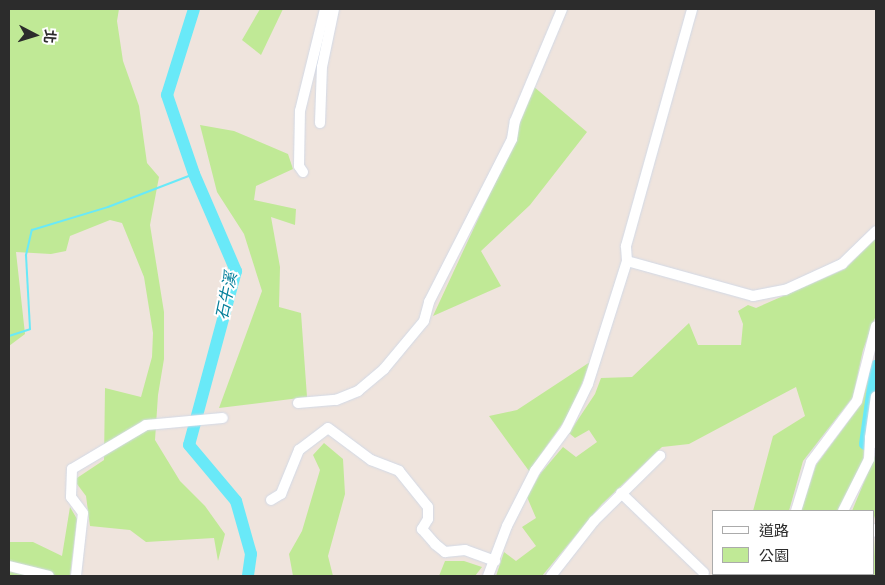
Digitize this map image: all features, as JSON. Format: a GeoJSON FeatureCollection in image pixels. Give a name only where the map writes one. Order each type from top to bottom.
{"type":"FeatureCollection","features":[{"type":"Feature","properties":{"kind":"street"},"geometry":{"type":"LineString","coordinates":[[303,172],[299,166],[300,111],[325,9]]}},
{"type":"Feature","properties":{"kind":"street"},"geometry":{"type":"LineString","coordinates":[[320,123],[322,67],[334,9]]}},
{"type":"Feature","properties":{"kind":"street"},"geometry":{"type":"LineString","coordinates":[[298,403],[336,400],[358,391],[384,369],[424,321],[429,302],[512,139],[515,121],[562,9]]}},
{"type":"Feature","properties":{"kind":"street"},"geometry":{"type":"LineString","coordinates":[[488,576],[507,526],[535,472],[579,407],[627,261],[626,246],[692,9]]}},
{"type":"Feature","properties":{"kind":"street"},"geometry":{"type":"LineString","coordinates":[[627,261],[753,296],[785,290],[842,264],[876,231]]}},
{"type":"Feature","properties":{"kind":"street"},"geometry":{"type":"LineString","coordinates":[[796,510],[811,462],[857,401],[866,376],[876,326]]}},
{"type":"Feature","properties":{"kind":"street"},"geometry":{"type":"LineString","coordinates":[[866,376],[876,367]]}},
{"type":"Feature","properties":{"kind":"street"},"geometry":{"type":"LineString","coordinates":[[844,510],[869,459],[873,441],[876,396]]}},
{"type":"Feature","properties":{"kind":"street"},"geometry":{"type":"LineString","coordinates":[[76,576],[83,513],[71,497],[72,469],[146,425],[222,418]]}},
{"type":"Feature","properties":{"kind":"street"},"geometry":{"type":"LineString","coordinates":[[271,500],[282,494],[299,450],[328,428],[371,460],[398,471],[428,507],[428,519],[422,529],[435,544],[445,552],[465,550],[494,561]]}},
{"type":"Feature","properties":{"kind":"street"},"geometry":{"type":"LineString","coordinates":[[551,576],[621,493],[660,456]]}},
{"type":"Feature","properties":{"kind":"street"},"geometry":{"type":"LineString","coordinates":[[621,493],[704,573]]}},
{"type":"Feature","properties":{"kind":"street"},"geometry":{"type":"LineString","coordinates":[[9,566],[49,576]]}},
{"type":"Feature","properties":{"kind":"green space"},"geometry":{"type":"Polygon","coordinates":[[[9,9],[119,9],[117,21],[123,61],[139,106],[147,163],[159,177],[150,225],[164,312],[164,359],[158,395],[155,440],[180,481],[205,506],[225,534],[218,561],[214,538],[146,542],[130,530],[90,526],[86,496],[74,480],[104,460],[105,388],[141,397],[152,357],[153,333],[144,277],[122,223],[110,220],[70,236],[66,251],[51,254],[16,252],[25,334],[9,346],[9,9]]]}},
{"type":"Feature","properties":{"kind":"green space"},"geometry":{"type":"Polygon","coordinates":[[[260,9],[283,9],[261,55],[242,40],[260,9]]]}},
{"type":"Feature","properties":{"kind":"green space"},"geometry":{"type":"Polygon","coordinates":[[[533,86],[587,132],[530,205],[481,251],[501,286],[433,316],[511,148],[533,86]]]}},
{"type":"Feature","properties":{"kind":"green space"},"geometry":{"type":"Polygon","coordinates":[[[200,125],[234,131],[288,154],[293,169],[256,186],[254,200],[296,209],[295,225],[271,217],[280,267],[279,307],[301,313],[307,397],[219,408],[262,291],[244,234],[217,192],[200,125]]]}},
{"type":"Feature","properties":{"kind":"green space"},"geometry":{"type":"Polygon","coordinates":[[[876,238],[876,315],[863,350],[853,397],[803,461],[789,510],[753,510],[773,436],[805,416],[796,387],[689,444],[662,447],[602,504],[542,576],[496,576],[504,552],[516,561],[536,546],[522,527],[536,518],[527,497],[540,474],[563,447],[576,457],[597,442],[589,430],[575,438],[569,433],[595,394],[601,378],[632,377],[689,323],[698,345],[741,345],[743,324],[738,311],[748,305],[756,308],[845,269],[876,238]]]}},
{"type":"Feature","properties":{"kind":"green space"},"geometry":{"type":"Polygon","coordinates":[[[590,362],[572,410],[529,471],[489,416],[517,410],[590,362]]]}},
{"type":"Feature","properties":{"kind":"green space"},"geometry":{"type":"Polygon","coordinates":[[[868,379],[874,380],[863,460],[839,510],[801,510],[816,465],[862,403],[868,379]]]}},
{"type":"Feature","properties":{"kind":"green space"},"geometry":{"type":"Polygon","coordinates":[[[324,443],[343,459],[345,494],[328,556],[333,576],[293,576],[289,554],[302,531],[320,470],[313,455],[324,443]]]}},
{"type":"Feature","properties":{"kind":"green space"},"geometry":{"type":"Polygon","coordinates":[[[876,453],[875,516],[875,510],[852,510],[876,453]]]}},
{"type":"Feature","properties":{"kind":"green space"},"geometry":{"type":"Polygon","coordinates":[[[70,507],[77,519],[70,576],[9,576],[9,542],[33,542],[62,556],[70,507]]]}},
{"type":"Feature","properties":{"kind":"green space"},"geometry":{"type":"Polygon","coordinates":[[[875,557],[876,576],[835,576],[875,575],[875,557]]]}},
{"type":"Feature","properties":{"kind":"green space"},"geometry":{"type":"Polygon","coordinates":[[[445,561],[464,561],[482,567],[475,576],[439,576],[445,561]]]}},
{"type":"Feature","properties":{"kind":"waterway","name":"石牛溪"},"geometry":{"type":"LineString","coordinates":[[194,9],[167,95],[194,174],[236,271],[189,445],[236,501],[251,554],[248,576]]}},
{"type":"Feature","properties":{"kind":"waterway"},"geometry":{"type":"LineString","coordinates":[[9,336],[30,329],[26,255],[32,230],[108,207],[194,174]]}},
{"type":"Feature","properties":{"kind":"waterway"},"geometry":{"type":"LineString","coordinates":[[865,444],[876,366]]}}]}
